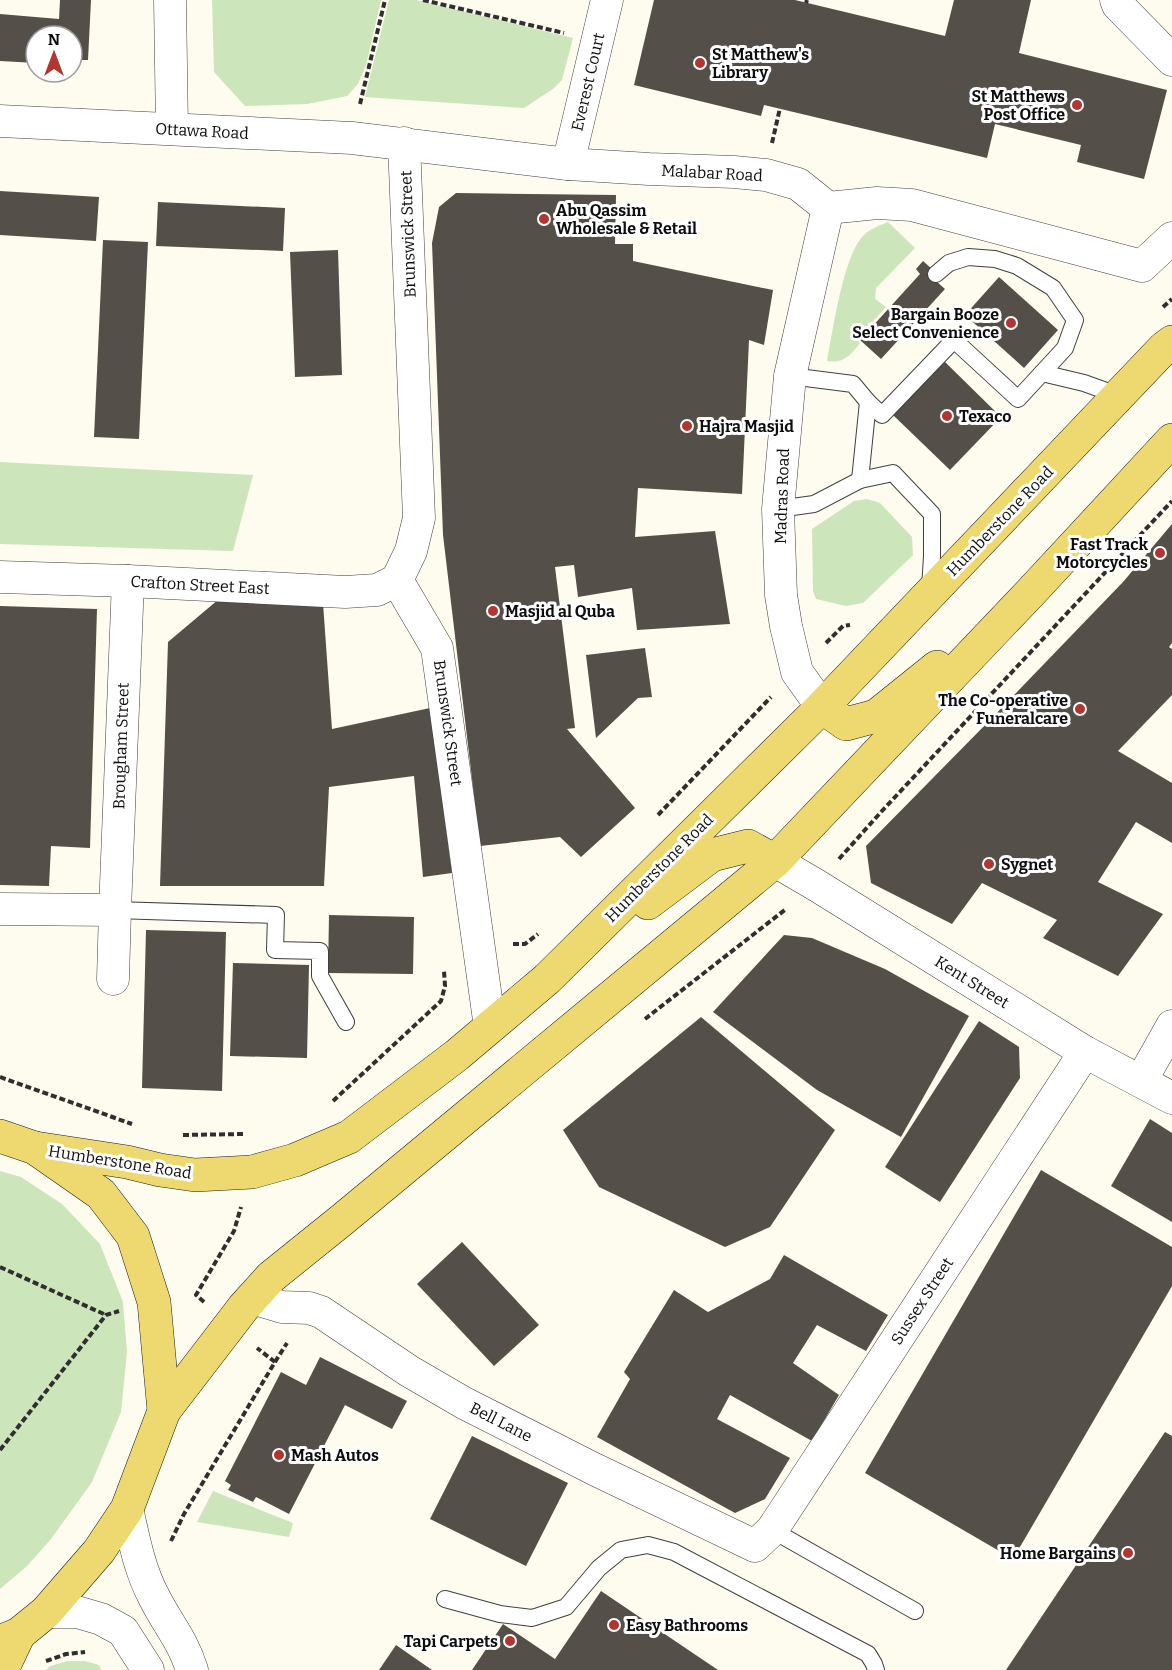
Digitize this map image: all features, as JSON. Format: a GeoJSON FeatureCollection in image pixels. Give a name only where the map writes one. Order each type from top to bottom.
{"type":"FeatureCollection","features":[{"type":"Feature","properties":{"kind":"main road","name":"Humberstone Road"},"geometry":{"type":"LineString","coordinates":[[35,1148],[195,1175],[252,1172],[295,1160],[349,1137],[457,1055],[546,979],[822,707],[1120,396],[1164,335]]}},
{"type":"Feature","properties":{"kind":"main road"},"geometry":{"type":"LineString","coordinates":[[2,1670],[10,1638],[46,1612],[99,1551],[127,1509],[164,1411],[271,1277],[775,861],[1172,440]]}},
{"type":"Feature","properties":{"kind":"main road"},"geometry":{"type":"LineString","coordinates":[[822,707],[846,724],[876,716],[1032,591]]}},
{"type":"Feature","properties":{"kind":"main road"},"geometry":{"type":"LineString","coordinates":[[546,979],[712,855],[748,846],[775,861]]}},
{"type":"Feature","properties":{"kind":"main road"},"geometry":{"type":"LineString","coordinates":[[0,1136],[35,1148],[101,1194],[133,1236],[154,1302],[164,1411]]}},
{"type":"Feature","properties":{"kind":"street"},"geometry":{"type":"LineString","coordinates":[[170,0],[172,129]]}},
{"type":"Feature","properties":{"kind":"street","name":"Everest Court"},"geometry":{"type":"LineString","coordinates":[[568,164],[608,0]]}},
{"type":"Feature","properties":{"kind":"street"},"geometry":{"type":"LineString","coordinates":[[1116,0],[1118,5],[1172,60]]}},
{"type":"Feature","properties":{"kind":"street","name":"Ottawa Road"},"geometry":{"type":"LineString","coordinates":[[0,121],[352,138],[404,143]]}},
{"type":"Feature","properties":{"kind":"street","name":"Malabar Road"},"geometry":{"type":"LineString","coordinates":[[404,143],[568,164],[766,175],[798,184],[828,208]]}},
{"type":"Feature","properties":{"kind":"street","name":"Brunswick Street"},"geometry":{"type":"LineString","coordinates":[[404,143],[419,518],[411,551],[398,580],[437,648],[490,1027]]}},
{"type":"Feature","properties":{"kind":"street"},"geometry":{"type":"LineString","coordinates":[[828,208],[877,203],[912,205],[1142,266],[1172,238]]}},
{"type":"Feature","properties":{"kind":"street","name":"Madras Road"},"geometry":{"type":"LineString","coordinates":[[822,707],[797,672],[786,626],[782,595],[778,509],[790,376],[828,208]]}},
{"type":"Feature","properties":{"kind":"street","name":"Crafton Street East"},"geometry":{"type":"LineString","coordinates":[[0,577],[345,592],[377,590],[398,580]]}},
{"type":"Feature","properties":{"kind":"street","name":"Brougham Street"},"geometry":{"type":"LineString","coordinates":[[113,980],[128,582]]}},
{"type":"Feature","properties":{"kind":"street","name":"Kent Street"},"geometry":{"type":"LineString","coordinates":[[775,861],[1085,1052],[1172,1098]]}},
{"type":"Feature","properties":{"kind":"street"},"geometry":{"type":"LineString","coordinates":[[0,909],[114,910]]}},
{"type":"Feature","properties":{"kind":"street"},"geometry":{"type":"LineString","coordinates":[[1141,1081],[1172,1026]]}},
{"type":"Feature","properties":{"kind":"street","name":"Sussex Street"},"geometry":{"type":"LineString","coordinates":[[763,1538],[1085,1052]]}},
{"type":"Feature","properties":{"kind":"street","name":"Bell Lane"},"geometry":{"type":"LineString","coordinates":[[252,1298],[282,1306],[309,1308],[321,1312],[409,1371],[464,1403],[604,1474],[763,1538]]}},
{"type":"Feature","properties":{"kind":"street"},"geometry":{"type":"LineString","coordinates":[[127,1509],[140,1567],[153,1596],[187,1653],[192,1670]]}},
{"type":"Feature","properties":{"kind":"street"},"geometry":{"type":"LineString","coordinates":[[46,1612],[77,1612],[101,1619],[123,1631],[148,1670]]}},
{"type":"Feature","properties":{"kind":"lane"},"geometry":{"type":"LineString","coordinates":[[790,376],[853,384],[882,415],[954,340],[1018,399],[1065,348],[1075,320],[1053,288],[1017,266],[995,259],[968,257],[949,262],[936,274]]}},
{"type":"Feature","properties":{"kind":"lane"},"geometry":{"type":"LineString","coordinates":[[1042,373],[1084,383],[1120,396]]}},
{"type":"Feature","properties":{"kind":"lane"},"geometry":{"type":"LineString","coordinates":[[860,480],[868,402]]}},
{"type":"Feature","properties":{"kind":"lane"},"geometry":{"type":"LineString","coordinates":[[778,509],[814,504],[860,480],[893,473],[932,514],[929,595]]}},
{"type":"Feature","properties":{"kind":"lane"},"geometry":{"type":"LineString","coordinates":[[114,910],[276,915],[275,950],[320,951],[320,976],[346,1022]]}},
{"type":"Feature","properties":{"kind":"lane"},"geometry":{"type":"LineString","coordinates":[[763,1538],[915,1611]]}},
{"type":"Feature","properties":{"kind":"lane"},"geometry":{"type":"LineString","coordinates":[[445,1599],[500,1614],[532,1618],[566,1607],[599,1568],[621,1550],[648,1545],[674,1552],[868,1654],[876,1670]]}},
{"type":"Feature","properties":{"kind":"path"},"geometry":{"type":"LineString","coordinates":[[352,138],[385,0]]}},
{"type":"Feature","properties":{"kind":"path"},"geometry":{"type":"LineString","coordinates":[[423,0],[597,42]]}},
{"type":"Feature","properties":{"kind":"path"},"geometry":{"type":"LineString","coordinates":[[1164,335],[1172,299]]}},
{"type":"Feature","properties":{"kind":"path"},"geometry":{"type":"LineString","coordinates":[[639,1024],[816,885],[880,812],[1172,501]]}},
{"type":"Feature","properties":{"kind":"path"},"geometry":{"type":"LineString","coordinates":[[651,822],[780,688],[843,626],[852,624]]}},
{"type":"Feature","properties":{"kind":"path"},"geometry":{"type":"LineString","coordinates":[[327,1106],[441,1001],[445,986],[445,957],[497,933],[508,944],[525,944],[538,934]]}},
{"type":"Feature","properties":{"kind":"path"},"geometry":{"type":"LineString","coordinates":[[245,1134],[254,1133]]}},
{"type":"Feature","properties":{"kind":"path"},"geometry":{"type":"LineString","coordinates":[[0,1267],[106,1315],[0,1450]]}},
{"type":"Feature","properties":{"kind":"path"},"geometry":{"type":"LineString","coordinates":[[274,1362],[309,1308]]}},
{"type":"Feature","properties":{"kind":"path"},"geometry":{"type":"LineString","coordinates":[[42,1665],[46,1660],[66,1654],[88,1652]]}},
{"type":"Feature","properties":{"kind":"green space"},"geometry":{"type":"Polygon","coordinates":[[[212,0],[381,0],[366,65],[358,84],[347,96],[307,104],[245,106],[214,72],[212,0]]]}},
{"type":"Feature","properties":{"kind":"green space"},"geometry":{"type":"Polygon","coordinates":[[[389,0],[416,0],[573,38],[562,80],[553,89],[524,108],[365,97],[389,0]]]}},
{"type":"Feature","properties":{"kind":"green space"},"geometry":{"type":"Polygon","coordinates":[[[888,222],[915,248],[876,288],[875,299],[886,307],[857,339],[860,343],[857,347],[842,360],[827,361],[840,294],[850,259],[864,235],[888,222]]]}},
{"type":"Feature","properties":{"kind":"green space"},"geometry":{"type":"Polygon","coordinates":[[[0,462],[253,475],[233,551],[0,544],[0,462]]]}},
{"type":"Feature","properties":{"kind":"green space"},"geometry":{"type":"Polygon","coordinates":[[[867,499],[880,503],[912,537],[913,555],[863,603],[846,606],[816,599],[813,591],[812,529],[854,501],[867,499]]]}},
{"type":"Feature","properties":{"kind":"green space"},"geometry":{"type":"Polygon","coordinates":[[[0,1171],[21,1177],[62,1204],[100,1244],[123,1302],[127,1352],[121,1412],[92,1482],[51,1539],[27,1566],[0,1589],[0,1171]]]}},
{"type":"Feature","properties":{"kind":"green space"},"geometry":{"type":"Polygon","coordinates":[[[213,1491],[293,1523],[289,1537],[197,1522],[213,1491]]]}},
{"type":"Feature","properties":{"kind":"green space"},"geometry":{"type":"Polygon","coordinates":[[[68,1661],[85,1661],[99,1665],[101,1670],[46,1670],[50,1666],[68,1661]]]}},
{"type":"Feature","properties":{"kind":"building"},"geometry":{"type":"Polygon","coordinates":[[[60,0],[91,0],[88,60],[84,60],[84,24],[24,24],[24,62],[0,61],[0,14],[59,19],[60,0]]]}},
{"type":"Feature","properties":{"kind":"building"},"geometry":{"type":"Polygon","coordinates":[[[654,0],[795,0],[945,36],[954,0],[1031,0],[1019,53],[1167,90],[1144,179],[1077,162],[1081,145],[995,124],[987,158],[764,105],[761,116],[634,85],[654,0]]]}},
{"type":"Feature","properties":{"kind":"building"},"geometry":{"type":"Polygon","coordinates":[[[0,191],[99,197],[96,241],[0,235],[0,191]]]}},
{"type":"Feature","properties":{"kind":"building"},"geometry":{"type":"Polygon","coordinates":[[[456,193],[616,195],[615,244],[633,244],[633,261],[773,290],[764,345],[749,340],[742,494],[638,488],[635,537],[715,531],[730,624],[637,630],[632,588],[578,597],[574,565],[555,567],[575,728],[567,729],[635,808],[581,857],[560,837],[480,846],[443,535],[432,243],[439,207],[456,193]]]}},
{"type":"Feature","properties":{"kind":"building"},"geometry":{"type":"Polygon","coordinates":[[[158,202],[285,208],[283,251],[156,246],[158,202]]]}},
{"type":"Feature","properties":{"kind":"building"},"geometry":{"type":"Polygon","coordinates":[[[103,240],[148,242],[139,439],[94,437],[103,240]]]}},
{"type":"Feature","properties":{"kind":"building"},"geometry":{"type":"Polygon","coordinates":[[[338,250],[342,375],[295,377],[290,252],[338,250]]]}},
{"type":"Feature","properties":{"kind":"building"},"geometry":{"type":"Polygon","coordinates":[[[923,261],[932,269],[927,273],[945,289],[881,359],[860,340],[920,274],[916,269],[923,261]]]}},
{"type":"Feature","properties":{"kind":"building","name":"Bargain Booze Select Convenience"},"geometry":{"type":"Polygon","coordinates":[[[999,277],[1058,330],[1024,368],[965,315],[999,277]]]}},
{"type":"Feature","properties":{"kind":"building","name":"Texaco"},"geometry":{"type":"Polygon","coordinates":[[[944,361],[1001,417],[950,470],[893,415],[944,361]]]}},
{"type":"Feature","properties":{"kind":"building"},"geometry":{"type":"Polygon","coordinates":[[[1172,524],[1172,643],[1169,647],[1172,649],[1172,695],[1118,751],[1172,783],[1172,843],[1136,822],[1098,882],[1163,914],[1118,976],[1043,938],[1057,920],[982,883],[952,924],[871,883],[866,846],[1123,582],[1172,524]]]}},
{"type":"Feature","properties":{"kind":"building"},"geometry":{"type":"Polygon","coordinates":[[[219,599],[323,603],[332,729],[430,708],[452,873],[423,877],[414,776],[329,787],[324,886],[160,886],[168,642],[219,599]]]}},
{"type":"Feature","properties":{"kind":"building"},"geometry":{"type":"Polygon","coordinates":[[[0,606],[97,609],[90,848],[51,846],[49,886],[0,885],[0,606]]]}},
{"type":"Feature","properties":{"kind":"building"},"geometry":{"type":"Polygon","coordinates":[[[645,648],[652,697],[638,698],[596,738],[586,655],[645,648]]]}},
{"type":"Feature","properties":{"kind":"building"},"geometry":{"type":"Polygon","coordinates":[[[329,915],[414,917],[413,974],[328,973],[329,915]]]}},
{"type":"Feature","properties":{"kind":"building"},"geometry":{"type":"Polygon","coordinates":[[[146,930],[226,932],[222,1091],[142,1088],[146,930]]]}},
{"type":"Feature","properties":{"kind":"building"},"geometry":{"type":"Polygon","coordinates":[[[784,935],[812,938],[885,969],[969,1016],[901,1137],[817,1090],[713,1012],[784,935]]]}},
{"type":"Feature","properties":{"kind":"building"},"geometry":{"type":"Polygon","coordinates":[[[233,963],[309,965],[307,1058],[230,1056],[233,963]]]}},
{"type":"Feature","properties":{"kind":"building"},"geometry":{"type":"Polygon","coordinates":[[[701,1017],[835,1130],[770,1227],[725,1247],[599,1187],[563,1130],[701,1017]]]}},
{"type":"Feature","properties":{"kind":"building"},"geometry":{"type":"Polygon","coordinates":[[[979,1021],[1019,1047],[1020,1078],[940,1202],[885,1167],[979,1021]]]}},
{"type":"Feature","properties":{"kind":"building"},"geometry":{"type":"Polygon","coordinates":[[[1150,1119],[1172,1133],[1172,1222],[1111,1186],[1150,1119]]]}},
{"type":"Feature","properties":{"kind":"building"},"geometry":{"type":"Polygon","coordinates":[[[1041,1170],[1172,1247],[1172,1286],[1013,1559],[865,1473],[1041,1170]]]}},
{"type":"Feature","properties":{"kind":"building"},"geometry":{"type":"Polygon","coordinates":[[[462,1242],[539,1325],[494,1366],[417,1284],[462,1242]]]}},
{"type":"Feature","properties":{"kind":"building"},"geometry":{"type":"Polygon","coordinates":[[[784,1255],[888,1315],[866,1351],[817,1325],[793,1363],[839,1395],[812,1441],[730,1395],[717,1419],[790,1458],[765,1499],[735,1513],[597,1437],[630,1379],[624,1372],[674,1290],[708,1312],[770,1279],[784,1255]]]}},
{"type":"Feature","properties":{"kind":"building","name":"Mash Autos"},"geometry":{"type":"Polygon","coordinates":[[[320,1357],[407,1401],[392,1429],[345,1405],[289,1514],[256,1497],[253,1502],[228,1490],[231,1485],[225,1481],[281,1372],[306,1385],[320,1357]]]}},
{"type":"Feature","properties":{"kind":"building","name":"Home Bargains"},"geometry":{"type":"Polygon","coordinates":[[[1165,1432],[1172,1436],[1172,1670],[1006,1670],[1165,1432]]]}},
{"type":"Feature","properties":{"kind":"building"},"geometry":{"type":"Polygon","coordinates":[[[472,1436],[568,1483],[526,1566],[430,1519],[472,1436]]]}},
{"type":"Feature","properties":{"kind":"building","name":"Easy Bathrooms"},"geometry":{"type":"Polygon","coordinates":[[[601,1591],[718,1670],[472,1670],[503,1624],[555,1659],[601,1591]]]}},
{"type":"Feature","properties":{"kind":"building"},"geometry":{"type":"Polygon","coordinates":[[[396,1645],[432,1670],[379,1670],[396,1645]]]}},
{"type":"Feature","properties":{"kind":"place","name":"St Matthew's Library"},"geometry":{"type":"Point","coordinates":[700,63]}},
{"type":"Feature","properties":{"kind":"place","name":"St Matthews Post Office"},"geometry":{"type":"Point","coordinates":[1077,105]}},
{"type":"Feature","properties":{"kind":"place","name":"Abu Qassim Wholesale & Retail"},"geometry":{"type":"Point","coordinates":[544,219]}},
{"type":"Feature","properties":{"kind":"place","name":"Bargain Booze Select Convenience"},"geometry":{"type":"Point","coordinates":[1011,323]}},
{"type":"Feature","properties":{"kind":"place","name":"Texaco"},"geometry":{"type":"Point","coordinates":[947,416]}},
{"type":"Feature","properties":{"kind":"place","name":"Hajra Masjid"},"geometry":{"type":"Point","coordinates":[687,426]}},
{"type":"Feature","properties":{"kind":"place","name":"Fast Track Motorcycles"},"geometry":{"type":"Point","coordinates":[1160,553]}},
{"type":"Feature","properties":{"kind":"place","name":"Masjid al Quba"},"geometry":{"type":"Point","coordinates":[493,611]}},
{"type":"Feature","properties":{"kind":"place","name":"The Co-operative Funeralcare"},"geometry":{"type":"Point","coordinates":[1080,709]}},
{"type":"Feature","properties":{"kind":"place","name":"Sygnet"},"geometry":{"type":"Point","coordinates":[989,864]}},
{"type":"Feature","properties":{"kind":"place","name":"Mash Autos"},"geometry":{"type":"Point","coordinates":[279,1455]}},
{"type":"Feature","properties":{"kind":"place","name":"Home Bargains"},"geometry":{"type":"Point","coordinates":[1128,1553]}},
{"type":"Feature","properties":{"kind":"place","name":"Easy Bathrooms"},"geometry":{"type":"Point","coordinates":[614,1625]}},
{"type":"Feature","properties":{"kind":"place","name":"Tapi Carpets"},"geometry":{"type":"Point","coordinates":[510,1641]}}]}
